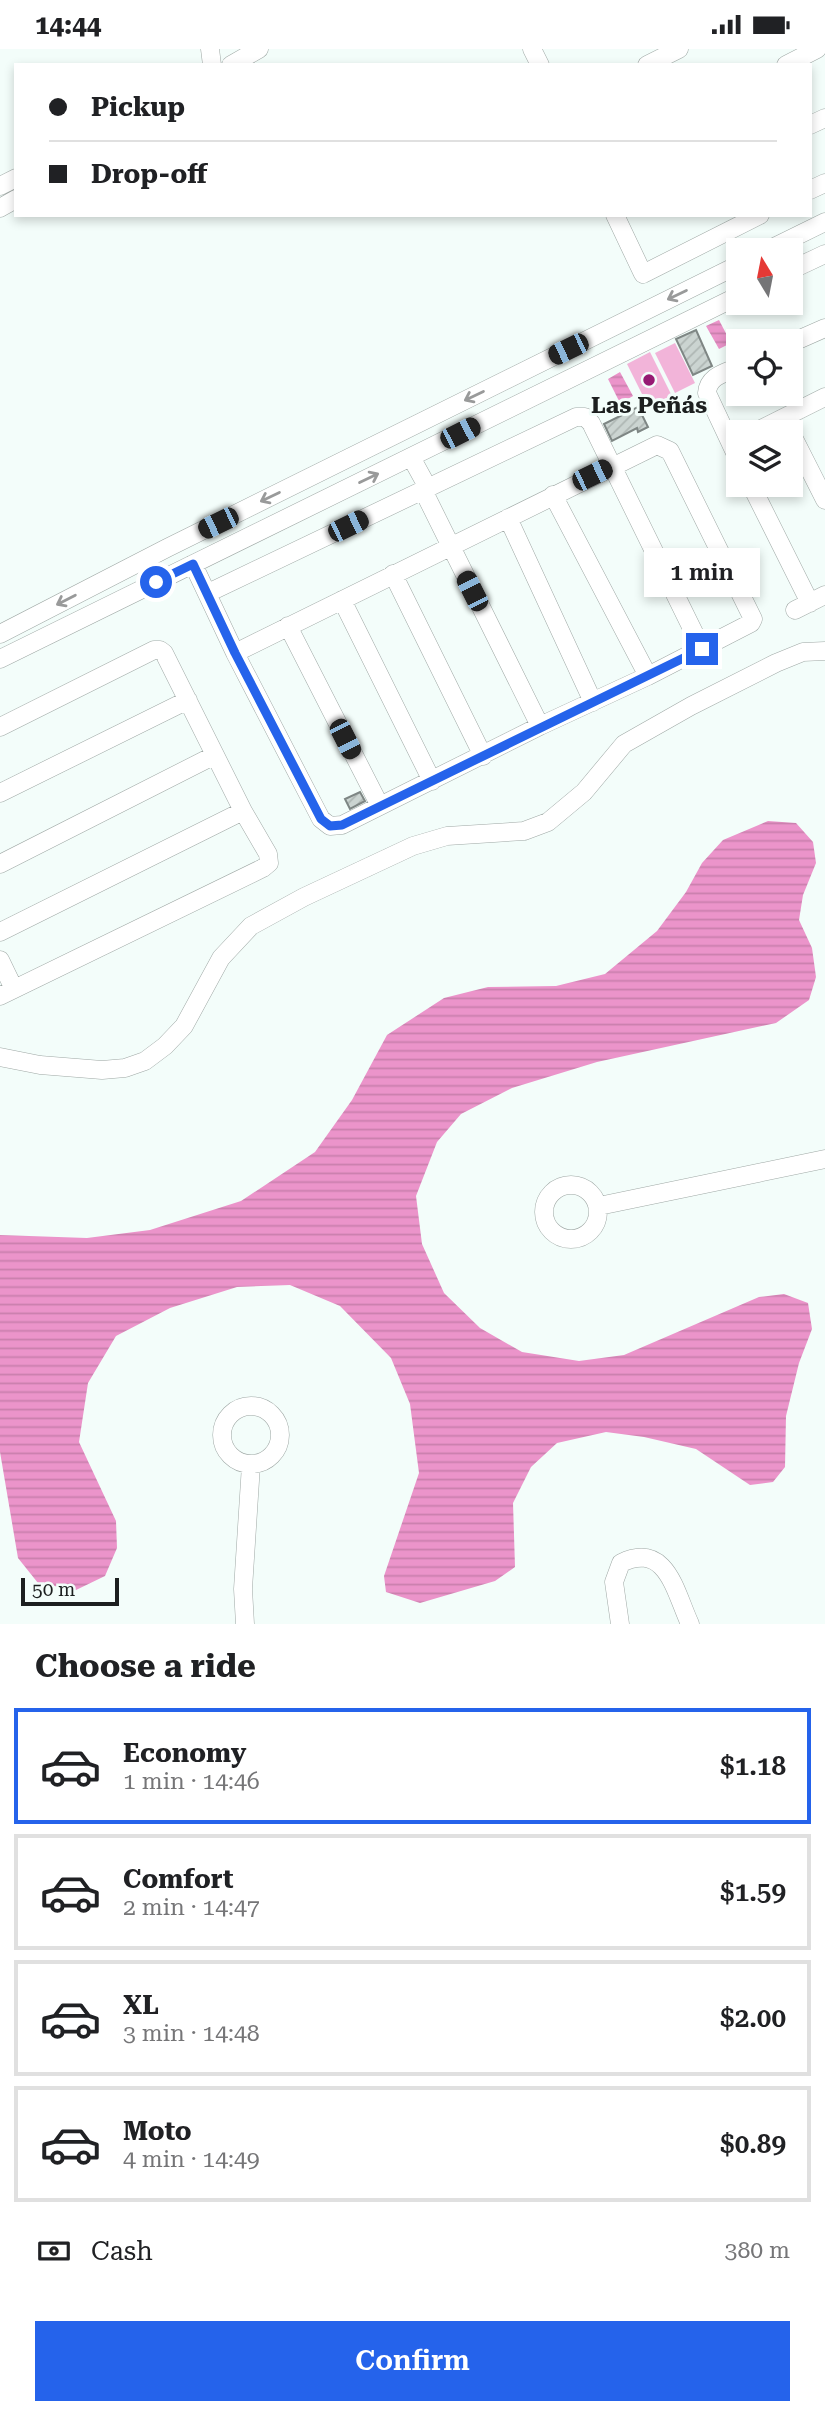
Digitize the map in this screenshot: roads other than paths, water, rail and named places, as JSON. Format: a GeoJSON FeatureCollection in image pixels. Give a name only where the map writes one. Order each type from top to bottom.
{"type":"FeatureCollection","features":[{"type":"Feature","properties":{"kind":"street"},"geometry":{"type":"LineString","coordinates":[[231,59],[259,49]]}},
{"type":"Feature","properties":{"kind":"street"},"geometry":{"type":"LineString","coordinates":[[651,63],[679,49]]}},
{"type":"Feature","properties":{"kind":"street"},"geometry":{"type":"LineString","coordinates":[[790,63],[817,49]]}},
{"type":"Feature","properties":{"kind":"street"},"geometry":{"type":"LineString","coordinates":[[622,218],[643,274],[756,217]]}},
{"type":"Feature","properties":{"kind":"street"},"geometry":{"type":"LineString","coordinates":[[792,238],[825,222]]}},
{"type":"Feature","properties":{"kind":"street"},"geometry":{"type":"LineString","coordinates":[[803,264],[825,254]]}},
{"type":"Feature","properties":{"kind":"street"},"geometry":{"type":"LineString","coordinates":[[0,634],[167,548],[726,271]]}},
{"type":"Feature","properties":{"kind":"street"},"geometry":{"type":"LineString","coordinates":[[0,659],[726,302]]}},
{"type":"Feature","properties":{"kind":"street"},"geometry":{"type":"LineString","coordinates":[[619,324],[632,348]]}},
{"type":"Feature","properties":{"kind":"street"},"geometry":{"type":"LineString","coordinates":[[803,338],[825,328]]}},
{"type":"Feature","properties":{"kind":"street"},"geometry":{"type":"LineString","coordinates":[[726,372],[711,379],[706,388],[726,428]]}},
{"type":"Feature","properties":{"kind":"street"},"geometry":{"type":"LineString","coordinates":[[825,397],[784,419],[825,500]]}},
{"type":"Feature","properties":{"kind":"street"},"geometry":{"type":"LineString","coordinates":[[208,593],[576,417],[585,417],[591,423],[702,649]]}},
{"type":"Feature","properties":{"kind":"street"},"geometry":{"type":"LineString","coordinates":[[167,548],[208,593],[235,653],[321,819],[330,826],[342,825],[702,649],[751,624],[752,614],[670,451],[657,445],[235,653]]}},
{"type":"Feature","properties":{"kind":"street"},"geometry":{"type":"LineString","coordinates":[[406,460],[540,726]]}},
{"type":"Feature","properties":{"kind":"street"},"geometry":{"type":"LineString","coordinates":[[553,495],[648,676]]}},
{"type":"Feature","properties":{"kind":"street"},"geometry":{"type":"LineString","coordinates":[[757,497],[810,603]]}},
{"type":"Feature","properties":{"kind":"street"},"geometry":{"type":"LineString","coordinates":[[508,518],[593,702]]}},
{"type":"Feature","properties":{"kind":"street"},"geometry":{"type":"LineString","coordinates":[[393,574],[484,756]]}},
{"type":"Feature","properties":{"kind":"street"},"geometry":{"type":"LineString","coordinates":[[342,600],[432,781]]}},
{"type":"Feature","properties":{"kind":"street"},"geometry":{"type":"LineString","coordinates":[[288,627],[380,806]]}},
{"type":"Feature","properties":{"kind":"street"},"geometry":{"type":"LineString","coordinates":[[0,1057],[40,1065],[102,1070],[125,1068],[145,1061],[165,1046],[184,1026],[221,958],[251,926],[304,897],[412,846],[447,835],[524,831],[548,822],[584,792],[624,744],[691,706],[825,641]]}},
{"type":"Feature","properties":{"kind":"street"},"geometry":{"type":"LineString","coordinates":[[0,727],[154,650],[160,650],[164,653],[243,811],[268,854],[269,863],[7,993],[0,960]]}},
{"type":"Feature","properties":{"kind":"street"},"geometry":{"type":"LineString","coordinates":[[803,652],[825,651]]}},
{"type":"Feature","properties":{"kind":"street"},"geometry":{"type":"LineString","coordinates":[[0,793],[187,700]]}},
{"type":"Feature","properties":{"kind":"street"},"geometry":{"type":"LineString","coordinates":[[0,865],[215,755]]}},
{"type":"Feature","properties":{"kind":"street"},"geometry":{"type":"LineString","coordinates":[[0,932],[243,811]]}},
{"type":"Feature","properties":{"kind":"street"},"geometry":{"type":"LineString","coordinates":[[599,1206],[825,1159]]}},
{"type":"Feature","properties":{"kind":"street"},"geometry":{"type":"LineString","coordinates":[[245,1624],[243,1589],[251,1465]]}},
{"type":"Feature","properties":{"kind":"street"},"geometry":{"type":"LineString","coordinates":[[620,1624],[614,1582],[621,1563],[634,1557],[652,1559],[667,1571],[690,1624]]}},
{"type":"Feature","properties":{"kind":"street"},"geometry":{"type":"LineString","coordinates":[[233,1624],[243,1589]]}},
{"type":"Feature","properties":{"kind":"place","name":"Las Peñás"},"geometry":{"type":"Point","coordinates":[649,380]}}]}
